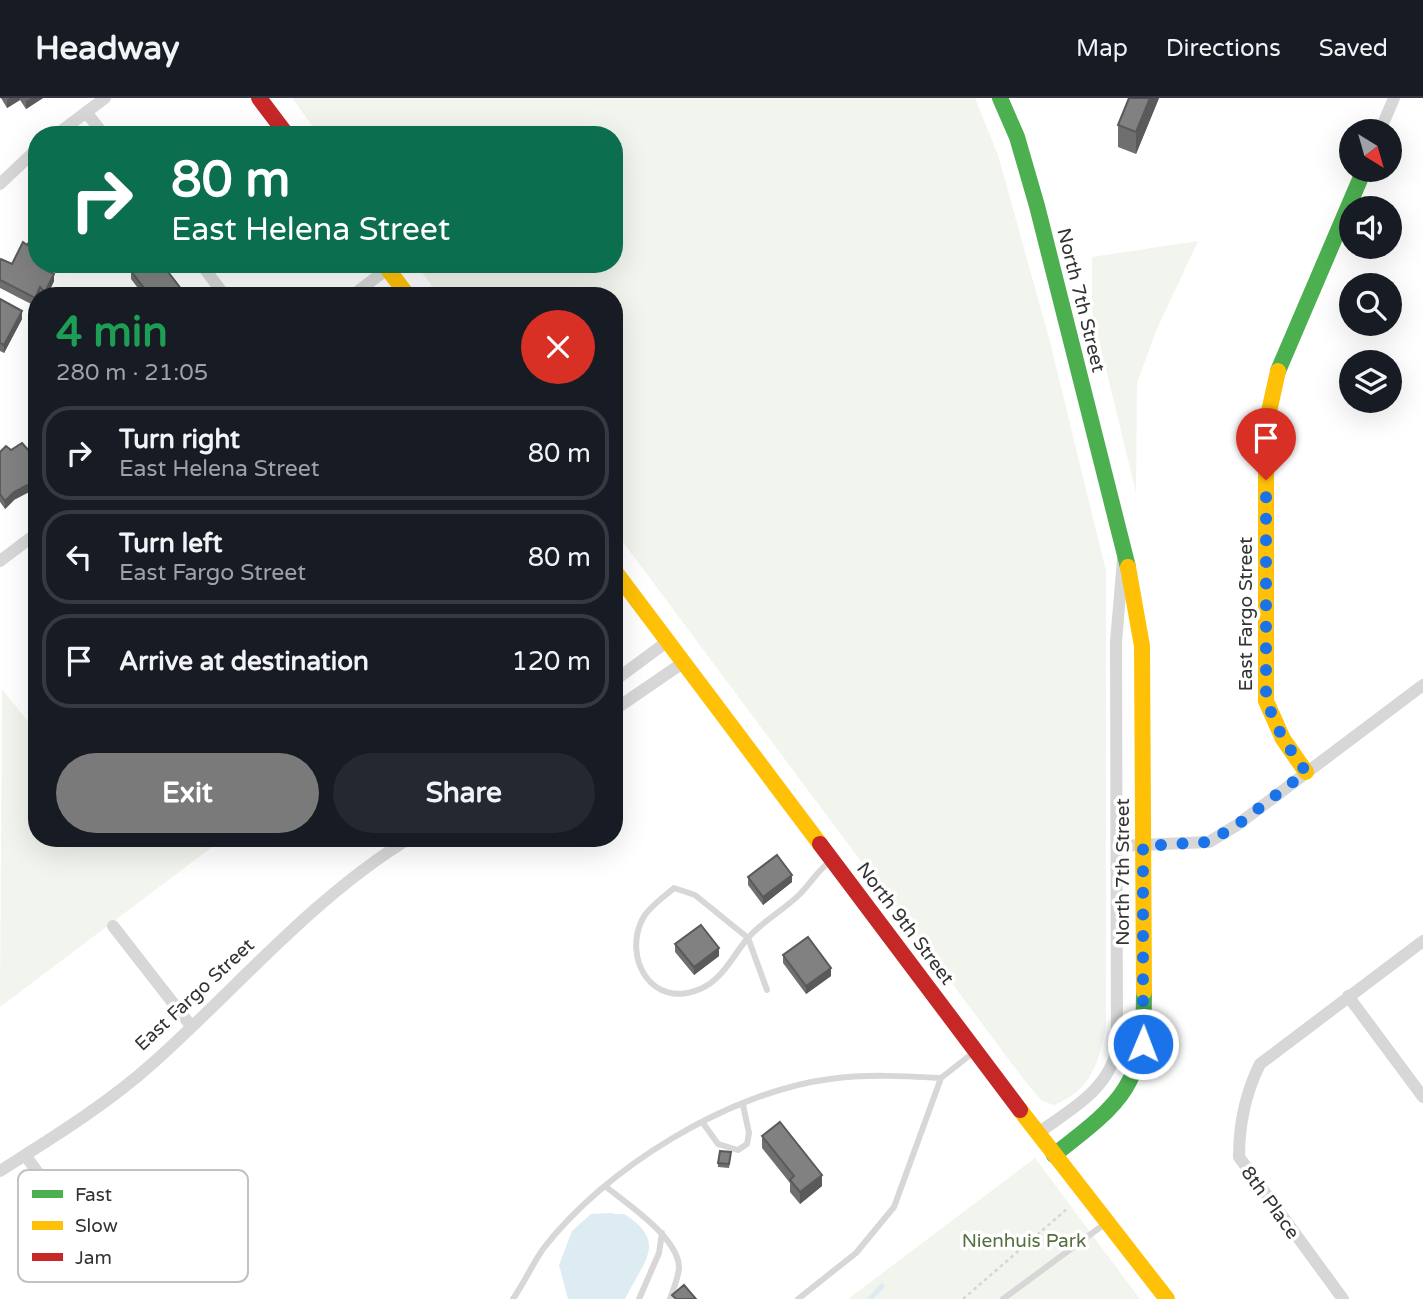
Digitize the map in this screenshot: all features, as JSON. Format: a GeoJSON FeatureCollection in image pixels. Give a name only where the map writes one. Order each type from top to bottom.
{"type":"FeatureCollection","features":[{"type":"Feature","properties":{"kind":"street"},"geometry":{"type":"LineString","coordinates":[[68,126],[105,98]]}},
{"type":"Feature","properties":{"kind":"street"},"geometry":{"type":"LineString","coordinates":[[259,98],[280,126]]}},
{"type":"Feature","properties":{"kind":"street","name":"North 7th Street"},"geometry":{"type":"LineString","coordinates":[[1000,98],[1017,137],[1037,206],[1123,555],[1136,597],[1142,646],[1144,1030],[1141,1058],[1120,1099],[1054,1155]]}},
{"type":"Feature","properties":{"kind":"street"},"geometry":{"type":"LineString","coordinates":[[1385,119],[1394,98]]}},
{"type":"Feature","properties":{"kind":"street"},"geometry":{"type":"LineString","coordinates":[[86,112],[97,126]]}},
{"type":"Feature","properties":{"kind":"street"},"geometry":{"type":"LineString","coordinates":[[0,184],[28,158]]}},
{"type":"Feature","properties":{"kind":"street","name":"East Fargo Street"},"geometry":{"type":"LineString","coordinates":[[1306,772],[1283,739],[1266,701],[1266,425],[1278,372],[1359,182]]}},
{"type":"Feature","properties":{"kind":"street"},"geometry":{"type":"LineString","coordinates":[[363,287],[379,273]]}},
{"type":"Feature","properties":{"kind":"street"},"geometry":{"type":"LineString","coordinates":[[391,273],[401,287]]}},
{"type":"Feature","properties":{"kind":"street"},"geometry":{"type":"LineString","coordinates":[[0,561],[28,540]]}},
{"type":"Feature","properties":{"kind":"street","name":"North 7th Street"},"geometry":{"type":"LineString","coordinates":[[1038,1133],[1095,1090],[1115,1059],[1119,1031],[1116,642],[1123,555]]}},
{"type":"Feature","properties":{"kind":"street","name":"North 9th Street"},"geometry":{"type":"LineString","coordinates":[[623,582],[975,1051],[1167,1299]]}},
{"type":"Feature","properties":{"kind":"street"},"geometry":{"type":"LineString","coordinates":[[623,674],[668,641]]}},
{"type":"Feature","properties":{"kind":"street"},"geometry":{"type":"LineString","coordinates":[[623,704],[684,662]]}},
{"type":"Feature","properties":{"kind":"street"},"geometry":{"type":"LineString","coordinates":[[1117,846],[1209,842],[1237,825],[1423,685]]}},
{"type":"Feature","properties":{"kind":"street","name":"East Fargo Street"},"geometry":{"type":"LineString","coordinates":[[0,1171],[123,1088],[323,902],[396,847]]}},
{"type":"Feature","properties":{"kind":"street"},"geometry":{"type":"LineString","coordinates":[[113,926],[191,1027]]}},
{"type":"Feature","properties":{"kind":"street","name":"8th Place"},"geometry":{"type":"LineString","coordinates":[[1343,1299],[1239,1157],[1239,1133],[1246,1093],[1260,1063],[1423,941]]}},
{"type":"Feature","properties":{"kind":"street"},"geometry":{"type":"LineString","coordinates":[[1348,996],[1423,1097]]}},
{"type":"Feature","properties":{"kind":"street"},"geometry":{"type":"LineString","coordinates":[[25,1155],[36,1170]]}},
{"type":"Feature","properties":{"kind":"lane"},"geometry":{"type":"LineString","coordinates":[[767,990],[748,938],[695,895],[674,888],[644,916],[637,939],[640,971],[658,989],[680,995],[701,989],[716,979],[748,938],[802,893],[813,875],[833,860]]}},
{"type":"Feature","properties":{"kind":"lane"},"geometry":{"type":"LineString","coordinates":[[798,1299],[856,1253],[894,1207],[941,1078],[975,1051]]}},
{"type":"Feature","properties":{"kind":"lane"},"geometry":{"type":"LineString","coordinates":[[513,1299],[543,1249],[605,1186],[668,1139],[776,1090],[828,1079],[870,1075],[941,1078]]}},
{"type":"Feature","properties":{"kind":"lane"},"geometry":{"type":"LineString","coordinates":[[703,1123],[718,1144],[738,1150],[747,1144],[749,1133],[743,1105]]}},
{"type":"Feature","properties":{"kind":"lane"},"geometry":{"type":"LineString","coordinates":[[605,1186],[662,1233],[675,1252],[679,1267],[670,1299]]}},
{"type":"Feature","properties":{"kind":"lane"},"geometry":{"type":"LineString","coordinates":[[1003,1299],[1107,1222]]}},
{"type":"Feature","properties":{"kind":"lane"},"geometry":{"type":"LineString","coordinates":[[639,1299],[659,1254],[662,1233]]}},
{"type":"Feature","properties":{"kind":"path"},"geometry":{"type":"LineString","coordinates":[[963,1299],[1068,1208]]}},
{"type":"Feature","properties":{"kind":"green space"},"geometry":{"type":"Polygon","coordinates":[[[292,98],[975,98],[998,155],[1049,338],[1106,571],[1106,1026],[1092,1073],[1067,1099],[1054,1105],[1042,1101],[1024,1080],[623,542],[623,287],[433,287],[422,273],[623,273],[623,126],[312,126],[292,98]]]}},
{"type":"Feature","properties":{"kind":"green space"},"geometry":{"type":"Polygon","coordinates":[[[1198,241],[1156,331],[1137,383],[1136,493],[1092,311],[1092,257],[1198,241]]]}},
{"type":"Feature","properties":{"kind":"green space"},"geometry":{"type":"Polygon","coordinates":[[[2,689],[28,722],[28,847],[212,847],[0,1007],[2,689]]]}},
{"type":"Feature","properties":{"kind":"green space","name":"Nienhuis Park"},"geometry":{"type":"Polygon","coordinates":[[[1035,1158],[1140,1299],[848,1299],[1035,1158]]]}},
{"type":"Feature","properties":{"kind":"shaded area"},"geometry":{"type":"Polygon","coordinates":[[[591,1214],[626,1215],[639,1225],[646,1235],[649,1244],[644,1264],[625,1299],[568,1299],[559,1265],[572,1231],[591,1214]]]}},
{"type":"Feature","properties":{"kind":"building"},"geometry":{"type":"Polygon","coordinates":[[[1129,98],[1150,98],[1136,132],[1118,125],[1129,98]]]}},
{"type":"Feature","properties":{"kind":"building"},"geometry":{"type":"Polygon","coordinates":[[[23,242],[27,245],[28,273],[54,274],[48,287],[28,287],[28,294],[0,280],[1,259],[12,264],[23,242]]]}},
{"type":"Feature","properties":{"kind":"building"},"geometry":{"type":"Polygon","coordinates":[[[133,273],[169,273],[180,287],[143,287],[133,273]]]}},
{"type":"Feature","properties":{"kind":"building"},"geometry":{"type":"Polygon","coordinates":[[[0,299],[22,311],[4,345],[0,343],[0,299]]]}},
{"type":"Feature","properties":{"kind":"building"},"geometry":{"type":"Polygon","coordinates":[[[22,443],[28,450],[28,485],[14,492],[5,501],[0,494],[0,452],[6,446],[11,450],[22,443]]]}},
{"type":"Feature","properties":{"kind":"building"},"geometry":{"type":"Polygon","coordinates":[[[777,855],[792,875],[763,897],[748,877],[777,855]]]}},
{"type":"Feature","properties":{"kind":"building"},"geometry":{"type":"Polygon","coordinates":[[[701,925],[719,948],[694,967],[675,944],[701,925]]]}},
{"type":"Feature","properties":{"kind":"building"},"geometry":{"type":"Polygon","coordinates":[[[808,937],[831,968],[806,986],[783,955],[808,937]]]}},
{"type":"Feature","properties":{"kind":"building"},"geometry":{"type":"Polygon","coordinates":[[[780,1122],[822,1175],[800,1192],[790,1180],[794,1176],[762,1136],[780,1122]]]}},
{"type":"Feature","properties":{"kind":"building"},"geometry":{"type":"Polygon","coordinates":[[[720,1151],[731,1152],[729,1164],[718,1163],[720,1151]]]}},
{"type":"Feature","properties":{"kind":"building"},"geometry":{"type":"Polygon","coordinates":[[[684,1285],[696,1299],[676,1299],[672,1295],[684,1285]]]}},
{"type":"Feature","properties":{"kind":"waterway"},"geometry":{"type":"LineString","coordinates":[[870,1299],[882,1286]]}},
{"type":"Feature","properties":{"kind":"traffic: fast"},"geometry":{"type":"LineString","coordinates":[[1000,98],[1017,137],[1037,206],[1128,567]]}},
{"type":"Feature","properties":{"kind":"traffic: fast"},"geometry":{"type":"LineString","coordinates":[[1278,371],[1359,182]]}},
{"type":"Feature","properties":{"kind":"traffic: fast"},"geometry":{"type":"LineString","coordinates":[[1054,1155],[1098,1119],[1126,1088],[1140,1049],[1144,992]]}},
{"type":"Feature","properties":{"kind":"traffic: slow"},"geometry":{"type":"LineString","coordinates":[[391,273],[401,287]]}},
{"type":"Feature","properties":{"kind":"traffic: slow"},"geometry":{"type":"LineString","coordinates":[[1278,371],[1266,425],[1266,701],[1283,739],[1306,772]]}},
{"type":"Feature","properties":{"kind":"traffic: slow"},"geometry":{"type":"LineString","coordinates":[[1128,567],[1142,646],[1144,992]]}},
{"type":"Feature","properties":{"kind":"traffic: slow"},"geometry":{"type":"LineString","coordinates":[[623,582],[820,844]]}},
{"type":"Feature","properties":{"kind":"traffic: slow"},"geometry":{"type":"LineString","coordinates":[[1020,1110],[1167,1299]]}},
{"type":"Feature","properties":{"kind":"traffic: jam"},"geometry":{"type":"LineString","coordinates":[[259,98],[280,126]]}},
{"type":"Feature","properties":{"kind":"traffic: jam"},"geometry":{"type":"LineString","coordinates":[[820,844],[1020,1110]]}},
{"type":"Feature","properties":{"kind":"route"},"geometry":{"type":"LineString","coordinates":[[1143,1044],[1143,846],[1209,842],[1237,825],[1306,772],[1283,739],[1266,701],[1266,480]]}}]}
